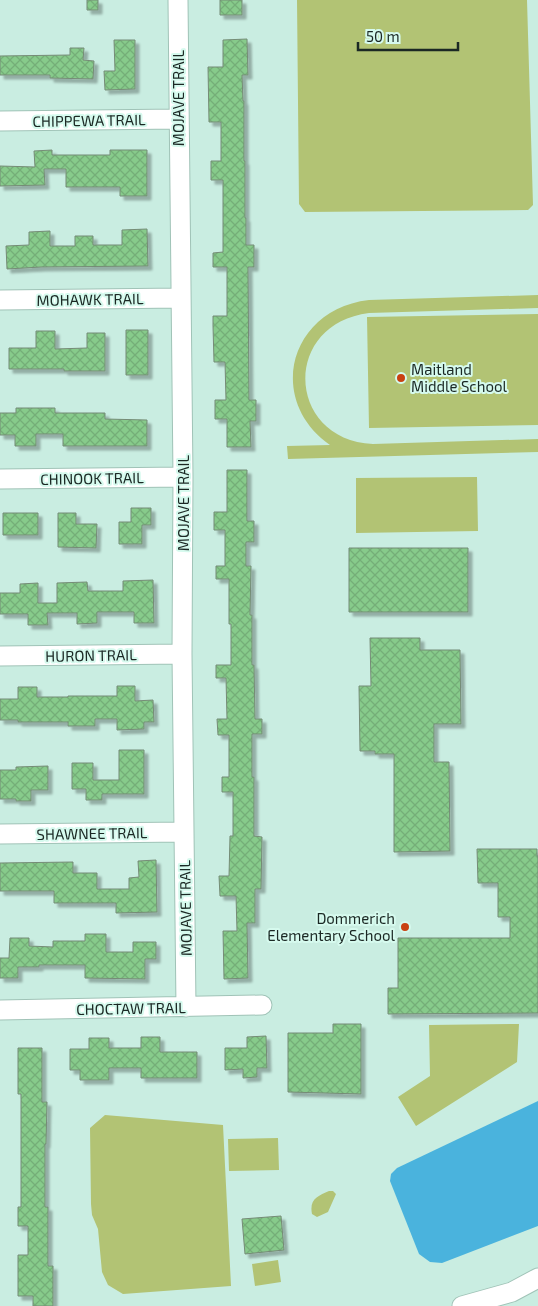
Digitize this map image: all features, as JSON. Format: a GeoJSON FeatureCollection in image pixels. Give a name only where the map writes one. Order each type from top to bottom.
{"type":"FeatureCollection","features":[{"type":"Feature","properties":{"kind":"street","name":"MOJAVE TRAIL"},"geometry":{"type":"LineString","coordinates":[[178,0],[186,1007]]}},
{"type":"Feature","properties":{"kind":"street","name":"CHIPPEWA TRAIL"},"geometry":{"type":"LineString","coordinates":[[0,121],[178,119]]}},
{"type":"Feature","properties":{"kind":"street","name":"MOHAWK TRAIL"},"geometry":{"type":"LineString","coordinates":[[0,300],[181,298]]}},
{"type":"Feature","properties":{"kind":"street","name":"CHINOOK TRAIL"},"geometry":{"type":"LineString","coordinates":[[0,479],[183,477]]}},
{"type":"Feature","properties":{"kind":"street","name":"HURON TRAIL"},"geometry":{"type":"LineString","coordinates":[[0,656],[182,654]]}},
{"type":"Feature","properties":{"kind":"street","name":"SHAWNEE TRAIL"},"geometry":{"type":"LineString","coordinates":[[0,834],[184,832]]}},
{"type":"Feature","properties":{"kind":"street","name":"CHOCTAW TRAIL"},"geometry":{"type":"LineString","coordinates":[[0,1010],[262,1005]]}},
{"type":"Feature","properties":{"kind":"street"},"geometry":{"type":"LineString","coordinates":[[462,1306],[512,1292],[538,1278]]}},
{"type":"Feature","properties":{"kind":"green space"},"geometry":{"type":"Polygon","coordinates":[[[297,0],[527,0],[533,205],[528,210],[305,212],[299,204],[297,0]]]}},
{"type":"Feature","properties":{"kind":"green space"},"geometry":{"type":"Polygon","coordinates":[[[538,295],[538,308],[369,313],[340,322],[320,338],[309,358],[305,381],[310,404],[323,423],[344,438],[373,444],[538,439],[538,452],[288,459],[287,446],[330,445],[310,426],[298,404],[293,381],[296,359],[305,338],[320,320],[342,307],[369,300],[538,295]]]}},
{"type":"Feature","properties":{"kind":"green space"},"geometry":{"type":"Polygon","coordinates":[[[538,314],[538,425],[369,428],[367,317],[538,314]]]}},
{"type":"Feature","properties":{"kind":"green space"},"geometry":{"type":"Polygon","coordinates":[[[477,477],[478,531],[356,533],[356,478],[477,477]]]}},
{"type":"Feature","properties":{"kind":"green space"},"geometry":{"type":"Polygon","coordinates":[[[519,1024],[517,1062],[416,1126],[398,1097],[430,1076],[429,1025],[519,1024]]]}},
{"type":"Feature","properties":{"kind":"green space"},"geometry":{"type":"Polygon","coordinates":[[[105,1115],[223,1125],[231,1286],[123,1294],[108,1285],[102,1272],[98,1229],[92,1215],[91,1204],[90,1128],[105,1115]]]}},
{"type":"Feature","properties":{"kind":"green space"},"geometry":{"type":"Polygon","coordinates":[[[278,1138],[279,1170],[229,1171],[228,1139],[278,1138]]]}},
{"type":"Feature","properties":{"kind":"green space"},"geometry":{"type":"Polygon","coordinates":[[[329,1191],[333,1191],[336,1194],[328,1212],[317,1217],[312,1214],[313,1201],[329,1191]]]}},
{"type":"Feature","properties":{"kind":"green space"},"geometry":{"type":"Polygon","coordinates":[[[278,1260],[281,1282],[255,1286],[252,1264],[278,1260]]]}},
{"type":"Feature","properties":{"kind":"water"},"geometry":{"type":"Polygon","coordinates":[[[538,1101],[538,1226],[442,1263],[430,1262],[419,1254],[390,1181],[391,1174],[397,1168],[538,1101]]]}},
{"type":"Feature","properties":{"kind":"building"},"geometry":{"type":"Polygon","coordinates":[[[87,0],[98,0],[98,10],[87,10],[87,0]]]}},
{"type":"Feature","properties":{"kind":"building"},"geometry":{"type":"Polygon","coordinates":[[[220,0],[242,0],[242,15],[220,15],[220,0]]]}},
{"type":"Feature","properties":{"kind":"building"},"geometry":{"type":"Polygon","coordinates":[[[247,39],[248,75],[242,75],[245,218],[246,245],[254,245],[254,267],[248,267],[249,400],[256,400],[256,421],[250,421],[251,447],[227,447],[227,419],[215,419],[215,400],[226,400],[225,362],[214,362],[213,316],[227,316],[227,267],[213,267],[213,253],[223,252],[223,180],[211,180],[211,161],[221,161],[221,122],[209,122],[208,67],[223,67],[223,40],[247,39]]]}},
{"type":"Feature","properties":{"kind":"building"},"geometry":{"type":"Polygon","coordinates":[[[114,40],[135,40],[135,89],[105,90],[104,71],[115,71],[114,40]]]}},
{"type":"Feature","properties":{"kind":"building"},"geometry":{"type":"Polygon","coordinates":[[[70,48],[84,48],[83,60],[94,61],[93,79],[50,78],[50,75],[0,75],[0,56],[70,55],[70,48]]]}},
{"type":"Feature","properties":{"kind":"building"},"geometry":{"type":"Polygon","coordinates":[[[52,150],[52,155],[110,155],[110,150],[147,150],[147,196],[120,196],[120,187],[66,187],[66,169],[44,169],[45,185],[0,186],[0,166],[35,167],[34,151],[52,150]]]}},
{"type":"Feature","properties":{"kind":"building"},"geometry":{"type":"Polygon","coordinates":[[[147,229],[148,266],[7,269],[6,246],[29,245],[29,232],[50,231],[50,246],[75,246],[75,236],[93,236],[93,245],[122,245],[122,230],[147,229]]]}},
{"type":"Feature","properties":{"kind":"building"},"geometry":{"type":"Polygon","coordinates":[[[126,330],[148,330],[148,375],[126,375],[126,330]]]}},
{"type":"Feature","properties":{"kind":"building"},"geometry":{"type":"Polygon","coordinates":[[[36,331],[55,331],[55,349],[87,348],[87,333],[105,333],[105,371],[9,369],[9,348],[36,348],[36,331]]]}},
{"type":"Feature","properties":{"kind":"building"},"geometry":{"type":"Polygon","coordinates":[[[16,408],[55,408],[55,413],[105,413],[105,419],[147,420],[147,446],[63,446],[63,434],[36,434],[36,446],[15,446],[15,435],[0,435],[0,413],[16,413],[16,408]]]}},
{"type":"Feature","properties":{"kind":"building"},"geometry":{"type":"Polygon","coordinates":[[[227,470],[247,470],[247,521],[254,521],[254,542],[246,542],[246,566],[251,566],[250,615],[252,615],[255,719],[262,719],[262,734],[252,734],[254,836],[262,837],[261,889],[255,889],[255,923],[247,923],[248,978],[224,979],[223,931],[237,931],[236,896],[220,896],[219,876],[229,876],[230,836],[233,836],[233,792],[222,792],[222,777],[229,777],[229,735],[218,735],[217,719],[227,719],[226,678],[216,678],[216,665],[231,665],[231,624],[229,624],[229,579],[216,579],[216,566],[225,566],[225,530],[214,530],[214,512],[227,512],[227,470]]]}},
{"type":"Feature","properties":{"kind":"building"},"geometry":{"type":"Polygon","coordinates":[[[131,508],[151,508],[151,525],[142,525],[142,544],[119,544],[119,522],[131,522],[131,508]]]}},
{"type":"Feature","properties":{"kind":"building"},"geometry":{"type":"Polygon","coordinates":[[[3,513],[38,513],[38,535],[3,535],[3,513]]]}},
{"type":"Feature","properties":{"kind":"building"},"geometry":{"type":"Polygon","coordinates":[[[58,513],[76,513],[76,524],[97,524],[96,548],[58,547],[58,513]]]}},
{"type":"Feature","properties":{"kind":"building"},"geometry":{"type":"Polygon","coordinates":[[[349,548],[468,548],[468,612],[349,612],[349,548]]]}},
{"type":"Feature","properties":{"kind":"building"},"geometry":{"type":"Polygon","coordinates":[[[153,580],[154,623],[134,623],[134,612],[97,612],[97,623],[77,624],[77,613],[47,613],[48,625],[28,625],[28,614],[0,614],[0,593],[20,593],[20,584],[38,583],[38,603],[57,603],[57,583],[87,582],[88,591],[123,591],[123,581],[153,580]]]}},
{"type":"Feature","properties":{"kind":"building"},"geometry":{"type":"Polygon","coordinates":[[[370,638],[420,638],[420,650],[460,650],[461,724],[434,724],[434,762],[449,762],[450,851],[394,852],[394,754],[375,754],[375,751],[360,751],[359,686],[371,686],[370,638]]]}},
{"type":"Feature","properties":{"kind":"building"},"geometry":{"type":"Polygon","coordinates":[[[117,686],[135,686],[135,701],[153,700],[154,722],[144,722],[144,729],[117,730],[117,719],[95,719],[95,726],[68,726],[68,722],[0,720],[0,699],[18,699],[18,687],[37,687],[37,697],[68,697],[117,696],[117,686]]]}},
{"type":"Feature","properties":{"kind":"building"},"geometry":{"type":"Polygon","coordinates":[[[119,750],[144,750],[144,794],[102,794],[102,800],[86,800],[86,789],[72,789],[72,763],[93,763],[93,780],[119,780],[119,750]]]}},
{"type":"Feature","properties":{"kind":"building"},"geometry":{"type":"Polygon","coordinates":[[[48,766],[48,790],[31,790],[31,801],[0,799],[0,770],[16,770],[16,767],[48,766]]]}},
{"type":"Feature","properties":{"kind":"building","name":"Dommerich Elementary School"},"geometry":{"type":"Polygon","coordinates":[[[477,849],[537,849],[538,1013],[388,1014],[388,988],[398,988],[398,938],[510,938],[510,917],[498,917],[498,883],[478,883],[477,849]]]}},
{"type":"Feature","properties":{"kind":"building"},"geometry":{"type":"Polygon","coordinates":[[[156,860],[157,912],[116,913],[116,903],[54,903],[54,891],[0,891],[0,863],[73,862],[73,873],[97,873],[97,889],[129,889],[129,878],[139,877],[138,861],[156,860]]]}},
{"type":"Feature","properties":{"kind":"building"},"geometry":{"type":"Polygon","coordinates":[[[85,934],[106,934],[106,952],[133,952],[133,942],[156,942],[156,959],[145,959],[145,979],[85,978],[85,965],[18,967],[18,978],[0,978],[0,958],[9,958],[10,938],[29,938],[29,946],[53,947],[53,941],[85,941],[85,934]]]}},
{"type":"Feature","properties":{"kind":"building"},"geometry":{"type":"Polygon","coordinates":[[[333,1024],[361,1024],[361,1094],[288,1092],[288,1033],[333,1033],[333,1024]]]}},
{"type":"Feature","properties":{"kind":"building"},"geometry":{"type":"Polygon","coordinates":[[[266,1036],[267,1068],[257,1068],[257,1077],[243,1078],[243,1069],[225,1070],[225,1048],[247,1048],[247,1037],[266,1036]]]}},
{"type":"Feature","properties":{"kind":"building"},"geometry":{"type":"Polygon","coordinates":[[[141,1037],[160,1037],[160,1052],[197,1052],[197,1078],[141,1078],[141,1068],[109,1068],[109,1080],[80,1080],[80,1070],[70,1070],[70,1049],[89,1049],[89,1038],[109,1038],[109,1048],[141,1048],[141,1037]]]}},
{"type":"Feature","properties":{"kind":"building"},"geometry":{"type":"Polygon","coordinates":[[[18,1048],[42,1048],[42,1102],[47,1102],[45,1207],[48,1207],[48,1266],[53,1266],[53,1306],[33,1306],[33,1296],[18,1296],[18,1255],[28,1255],[28,1226],[18,1226],[18,1207],[21,1207],[21,1094],[18,1094],[18,1048]]]}},
{"type":"Feature","properties":{"kind":"building"},"geometry":{"type":"Polygon","coordinates":[[[281,1216],[284,1250],[245,1254],[242,1219],[281,1216]]]}},
{"type":"Feature","properties":{"kind":"place","name":"Maitland Middle School"},"geometry":{"type":"Point","coordinates":[401,378]}},
{"type":"Feature","properties":{"kind":"place","name":"Dommerich Elementary School"},"geometry":{"type":"Point","coordinates":[405,927]}}]}
